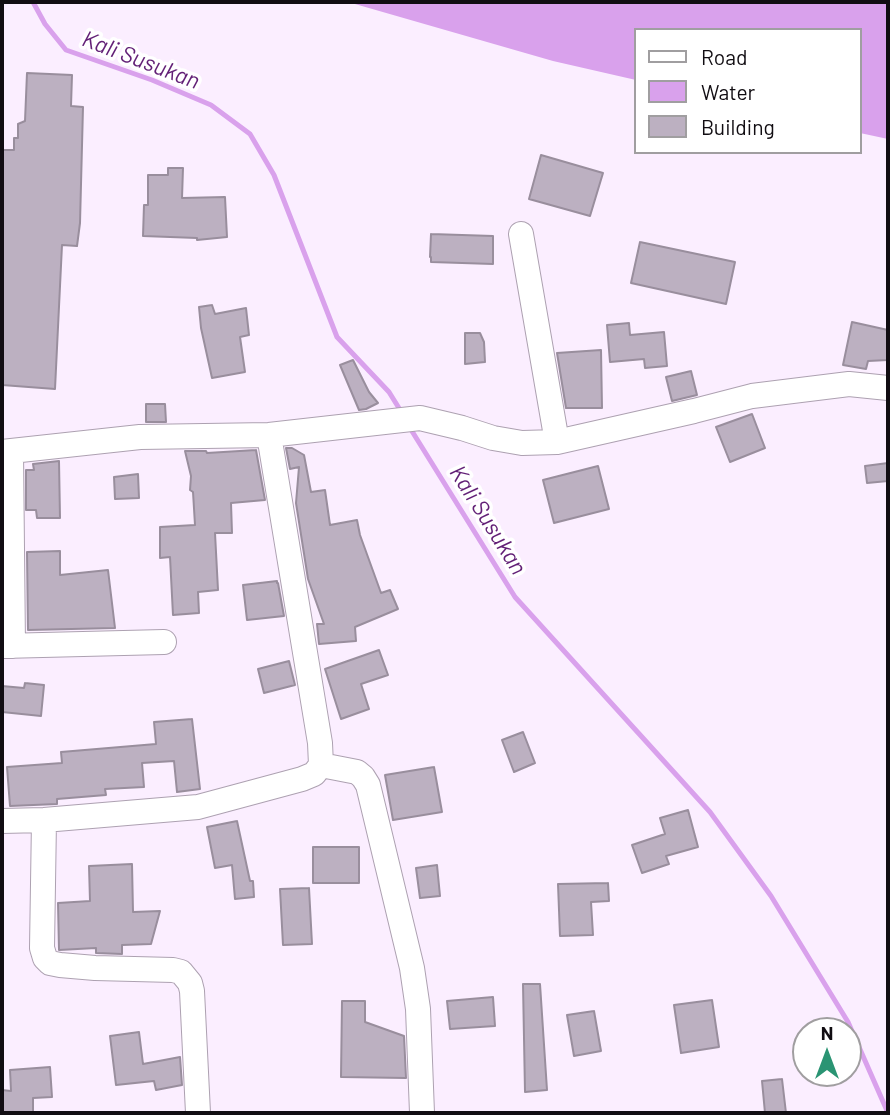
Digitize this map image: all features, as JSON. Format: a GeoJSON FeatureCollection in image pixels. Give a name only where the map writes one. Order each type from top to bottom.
{"type":"FeatureCollection","features":[{"type":"Feature","properties":{"kind":"street"},"geometry":{"type":"LineString","coordinates":[[521,234],[557,442]]}},
{"type":"Feature","properties":{"kind":"street"},"geometry":{"type":"LineString","coordinates":[[164,642],[7,646],[7,452],[140,437],[269,435],[420,418],[493,438],[522,443],[557,442],[752,396],[849,384],[888,388]]}},
{"type":"Feature","properties":{"kind":"street"},"geometry":{"type":"LineString","coordinates":[[2,821],[198,807],[302,779],[314,774],[321,765],[320,743],[269,435]]}},
{"type":"Feature","properties":{"kind":"street"},"geometry":{"type":"LineString","coordinates":[[321,765],[357,772],[368,785],[412,968],[418,1009],[422,1113]]}},
{"type":"Feature","properties":{"kind":"street"},"geometry":{"type":"LineString","coordinates":[[44,820],[44,958],[50,963],[60,965],[181,972],[190,983],[192,991],[198,1113]]}},
{"type":"Feature","properties":{"kind":"water"},"geometry":{"type":"Polygon","coordinates":[[[348,2],[888,2],[888,139],[862,133],[862,28],[634,28],[634,80],[553,61],[348,2]]]}},
{"type":"Feature","properties":{"kind":"building"},"geometry":{"type":"Polygon","coordinates":[[[27,73],[72,75],[71,106],[83,107],[80,223],[77,246],[62,245],[55,389],[2,385],[2,150],[14,150],[14,138],[18,138],[18,124],[25,121],[27,73]]]}},
{"type":"Feature","properties":{"kind":"building"},"geometry":{"type":"Polygon","coordinates":[[[541,155],[603,173],[590,216],[529,199],[541,155]]]}},
{"type":"Feature","properties":{"kind":"building"},"geometry":{"type":"Polygon","coordinates":[[[168,168],[183,168],[182,198],[225,197],[227,237],[197,240],[143,236],[144,205],[148,205],[148,175],[168,175],[168,168]]]}},
{"type":"Feature","properties":{"kind":"building"},"geometry":{"type":"Polygon","coordinates":[[[431,234],[493,236],[493,264],[431,262],[431,234]]]}},
{"type":"Feature","properties":{"kind":"building"},"geometry":{"type":"Polygon","coordinates":[[[640,242],[735,262],[726,304],[631,283],[640,242]]]}},
{"type":"Feature","properties":{"kind":"building"},"geometry":{"type":"Polygon","coordinates":[[[212,305],[215,314],[246,308],[249,335],[240,337],[245,372],[212,378],[199,307],[212,305]]]}},
{"type":"Feature","properties":{"kind":"building"},"geometry":{"type":"Polygon","coordinates":[[[852,322],[888,330],[888,360],[868,361],[866,369],[843,365],[852,322]]]}},
{"type":"Feature","properties":{"kind":"building"},"geometry":{"type":"Polygon","coordinates":[[[629,323],[630,335],[664,332],[667,366],[645,368],[644,359],[610,362],[607,325],[629,323]]]}},
{"type":"Feature","properties":{"kind":"building"},"geometry":{"type":"Polygon","coordinates":[[[465,333],[480,333],[484,342],[485,362],[465,364],[465,333]]]}},
{"type":"Feature","properties":{"kind":"building"},"geometry":{"type":"Polygon","coordinates":[[[601,350],[602,408],[566,408],[557,353],[601,350]]]}},
{"type":"Feature","properties":{"kind":"building"},"geometry":{"type":"Polygon","coordinates":[[[353,360],[369,392],[378,403],[366,409],[359,410],[340,365],[353,360]]]}},
{"type":"Feature","properties":{"kind":"building"},"geometry":{"type":"Polygon","coordinates":[[[691,371],[697,395],[672,401],[666,377],[691,371]]]}},
{"type":"Feature","properties":{"kind":"building"},"geometry":{"type":"Polygon","coordinates":[[[146,404],[165,404],[166,422],[146,422],[146,404]]]}},
{"type":"Feature","properties":{"kind":"building"},"geometry":{"type":"Polygon","coordinates":[[[752,414],[765,448],[730,462],[716,427],[752,414]]]}},
{"type":"Feature","properties":{"kind":"building"},"geometry":{"type":"Polygon","coordinates":[[[286,448],[292,448],[304,455],[311,492],[325,490],[330,525],[357,520],[381,593],[390,590],[398,609],[355,627],[356,641],[319,644],[317,624],[324,624],[308,579],[296,503],[299,467],[290,469],[286,448]]]}},
{"type":"Feature","properties":{"kind":"building"},"geometry":{"type":"Polygon","coordinates":[[[256,450],[265,500],[231,503],[232,533],[215,533],[218,590],[198,592],[199,613],[173,615],[170,557],[160,558],[160,527],[195,525],[193,492],[190,490],[191,476],[185,451],[207,453],[256,450]]]}},
{"type":"Feature","properties":{"kind":"building"},"geometry":{"type":"Polygon","coordinates":[[[59,461],[60,518],[37,518],[36,510],[26,510],[26,470],[34,470],[33,464],[59,461]]]}},
{"type":"Feature","properties":{"kind":"building"},"geometry":{"type":"Polygon","coordinates":[[[888,463],[888,481],[867,483],[865,466],[888,463]]]}},
{"type":"Feature","properties":{"kind":"building"},"geometry":{"type":"Polygon","coordinates":[[[598,466],[609,509],[554,523],[543,480],[598,466]]]}},
{"type":"Feature","properties":{"kind":"building"},"geometry":{"type":"Polygon","coordinates":[[[138,474],[139,498],[115,499],[114,477],[138,474]]]}},
{"type":"Feature","properties":{"kind":"building"},"geometry":{"type":"Polygon","coordinates":[[[60,551],[60,575],[108,570],[115,628],[28,630],[27,552],[60,551]]]}},
{"type":"Feature","properties":{"kind":"building"},"geometry":{"type":"Polygon","coordinates":[[[277,581],[284,616],[247,620],[243,585],[277,581]]]}},
{"type":"Feature","properties":{"kind":"building"},"geometry":{"type":"Polygon","coordinates":[[[379,650],[388,675],[361,684],[369,709],[341,719],[325,669],[379,650]]]}},
{"type":"Feature","properties":{"kind":"building"},"geometry":{"type":"Polygon","coordinates":[[[289,661],[295,685],[264,693],[258,669],[289,661]]]}},
{"type":"Feature","properties":{"kind":"building"},"geometry":{"type":"Polygon","coordinates":[[[25,683],[44,685],[41,716],[2,712],[2,686],[24,688],[25,683]]]}},
{"type":"Feature","properties":{"kind":"building"},"geometry":{"type":"Polygon","coordinates":[[[192,719],[200,789],[177,792],[174,761],[142,763],[144,787],[105,789],[106,795],[57,799],[57,804],[10,806],[7,767],[62,763],[61,752],[156,744],[154,722],[192,719]]]}},
{"type":"Feature","properties":{"kind":"building"},"geometry":{"type":"Polygon","coordinates":[[[523,732],[535,763],[514,772],[502,740],[523,732]]]}},
{"type":"Feature","properties":{"kind":"building"},"geometry":{"type":"Polygon","coordinates":[[[434,767],[442,812],[393,820],[385,775],[434,767]]]}},
{"type":"Feature","properties":{"kind":"building"},"geometry":{"type":"Polygon","coordinates":[[[688,810],[698,847],[666,856],[669,864],[642,873],[632,845],[665,834],[660,818],[688,810]]]}},
{"type":"Feature","properties":{"kind":"building"},"geometry":{"type":"Polygon","coordinates":[[[237,821],[250,881],[253,881],[254,897],[235,899],[232,865],[215,868],[207,827],[237,821]]]}},
{"type":"Feature","properties":{"kind":"building"},"geometry":{"type":"Polygon","coordinates":[[[313,847],[359,847],[359,883],[313,883],[313,847]]]}},
{"type":"Feature","properties":{"kind":"building"},"geometry":{"type":"Polygon","coordinates":[[[132,864],[133,912],[160,911],[151,944],[122,945],[122,954],[96,953],[96,948],[59,950],[58,903],[90,901],[89,866],[132,864]]]}},
{"type":"Feature","properties":{"kind":"building"},"geometry":{"type":"Polygon","coordinates":[[[437,865],[440,896],[420,898],[416,868],[437,865]]]}},
{"type":"Feature","properties":{"kind":"building"},"geometry":{"type":"Polygon","coordinates":[[[608,883],[609,901],[591,902],[593,935],[560,936],[558,884],[608,883]]]}},
{"type":"Feature","properties":{"kind":"building"},"geometry":{"type":"Polygon","coordinates":[[[309,888],[312,944],[283,945],[280,889],[309,888]]]}},
{"type":"Feature","properties":{"kind":"building"},"geometry":{"type":"Polygon","coordinates":[[[523,984],[540,984],[547,1090],[525,1092],[523,984]]]}},
{"type":"Feature","properties":{"kind":"building"},"geometry":{"type":"Polygon","coordinates":[[[493,997],[495,1026],[450,1029],[447,1001],[493,997]]]}},
{"type":"Feature","properties":{"kind":"building"},"geometry":{"type":"Polygon","coordinates":[[[712,1000],[719,1047],[681,1053],[674,1005],[712,1000]]]}},
{"type":"Feature","properties":{"kind":"building"},"geometry":{"type":"Polygon","coordinates":[[[342,1001],[365,1001],[365,1022],[404,1036],[406,1078],[341,1077],[342,1001]]]}},
{"type":"Feature","properties":{"kind":"building"},"geometry":{"type":"Polygon","coordinates":[[[594,1011],[601,1051],[574,1056],[567,1015],[594,1011]]]}},
{"type":"Feature","properties":{"kind":"building"},"geometry":{"type":"Polygon","coordinates":[[[139,1032],[143,1064],[180,1057],[182,1085],[156,1090],[154,1081],[116,1085],[110,1036],[139,1032]]]}},
{"type":"Feature","properties":{"kind":"building"},"geometry":{"type":"Polygon","coordinates":[[[50,1067],[52,1097],[33,1098],[33,1112],[2,1113],[2,1090],[11,1091],[10,1070],[50,1067]]]}},
{"type":"Feature","properties":{"kind":"building"},"geometry":{"type":"Polygon","coordinates":[[[782,1079],[786,1113],[765,1113],[762,1081],[782,1079]]]}},
{"type":"Feature","properties":{"kind":"waterway","name":"Kali Susukan"},"geometry":{"type":"LineString","coordinates":[[33,2],[45,24],[66,50],[152,80],[211,105],[250,134],[274,175],[337,337],[389,392],[402,413]]}},
{"type":"Feature","properties":{"kind":"waterway","name":"Kali Susukan"},"geometry":{"type":"LineString","coordinates":[[410,428],[515,597],[710,812],[771,896],[848,1022],[888,1113]]}}]}
